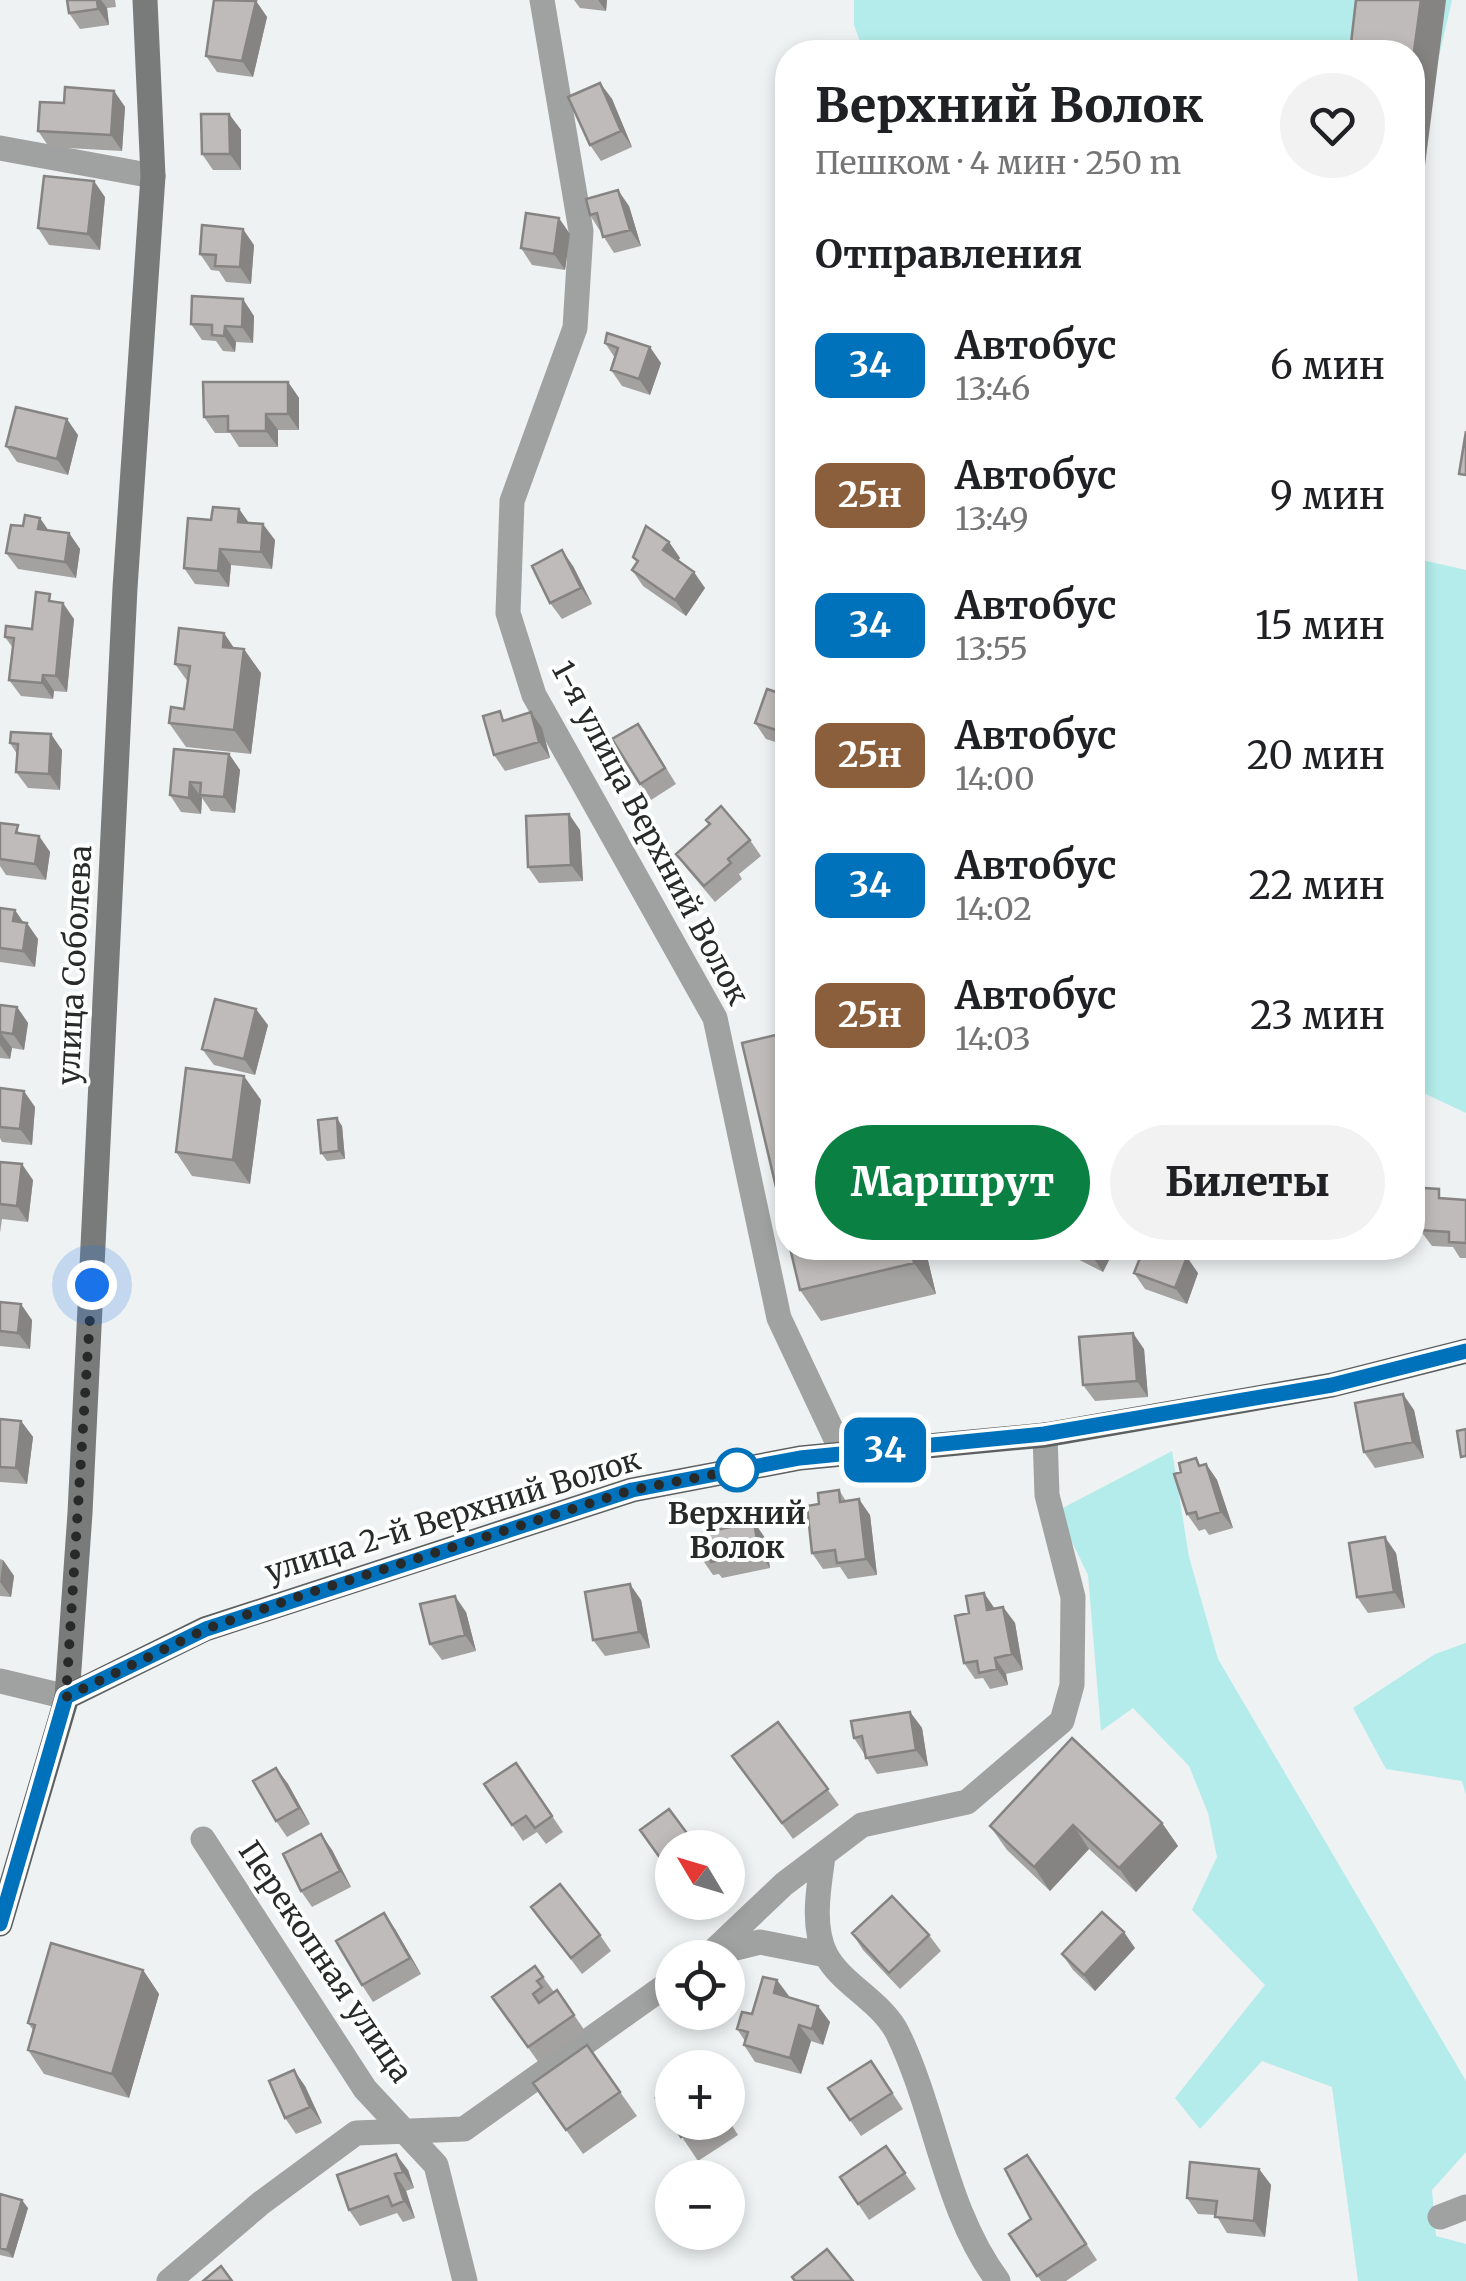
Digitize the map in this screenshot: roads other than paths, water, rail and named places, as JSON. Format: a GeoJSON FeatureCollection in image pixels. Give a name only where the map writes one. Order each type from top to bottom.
{"type":"FeatureCollection","features":[{"type":"Feature","properties":{"kind":"main road","name":"улица 2-й Верхний Волок"},"geometry":{"type":"LineString","coordinates":[[66,1697],[206,1629],[632,1490],[843,1454],[1044,1434],[1332,1385],[1466,1351]]}},
{"type":"Feature","properties":{"kind":"main road","name":"улица Соболева"},"geometry":{"type":"LineString","coordinates":[[0,1924],[66,1697]]}},
{"type":"Feature","properties":{"kind":"street","name":"улица Соболева"},"geometry":{"type":"LineString","coordinates":[[66,1697],[80,1513],[125,588],[154,176],[145,0]]}},
{"type":"Feature","properties":{"kind":"street","name":"1-я улица Верхний Волок"},"geometry":{"type":"LineString","coordinates":[[542,0],[581,231],[574,328],[512,501],[508,613],[534,696],[715,1018],[780,1318],[843,1454]]}},
{"type":"Feature","properties":{"kind":"street"},"geometry":{"type":"LineString","coordinates":[[0,148],[154,176]]}},
{"type":"Feature","properties":{"kind":"street"},"geometry":{"type":"LineString","coordinates":[[726,1940],[784,1884],[862,1826],[967,1802],[1062,1721],[1072,1685],[1072,1597],[1047,1494],[1044,1434]]}},
{"type":"Feature","properties":{"kind":"street"},"geometry":{"type":"LineString","coordinates":[[0,1682],[66,1697]]}},
{"type":"Feature","properties":{"kind":"street","name":"Перекопная улица"},"geometry":{"type":"LineString","coordinates":[[202,1840],[365,2090],[436,2164],[464,2281]]}},
{"type":"Feature","properties":{"kind":"street"},"geometry":{"type":"LineString","coordinates":[[823,1856],[816,1906],[826,1955],[896,2029],[930,2114],[963,2226],[998,2281]]}},
{"type":"Feature","properties":{"kind":"street"},"geometry":{"type":"LineString","coordinates":[[745,1946],[760,1942],[826,1955]]}},
{"type":"Feature","properties":{"kind":"street"},"geometry":{"type":"LineString","coordinates":[[169,2281],[261,2203],[356,2133],[464,2129],[655,1993]]}},
{"type":"Feature","properties":{"kind":"street"},"geometry":{"type":"LineString","coordinates":[[1440,2217],[1466,2207]]}},
{"type":"Feature","properties":{"kind":"place","name":"Верхний Волок"},"geometry":{"type":"Point","coordinates":[737,1470]}}]}
